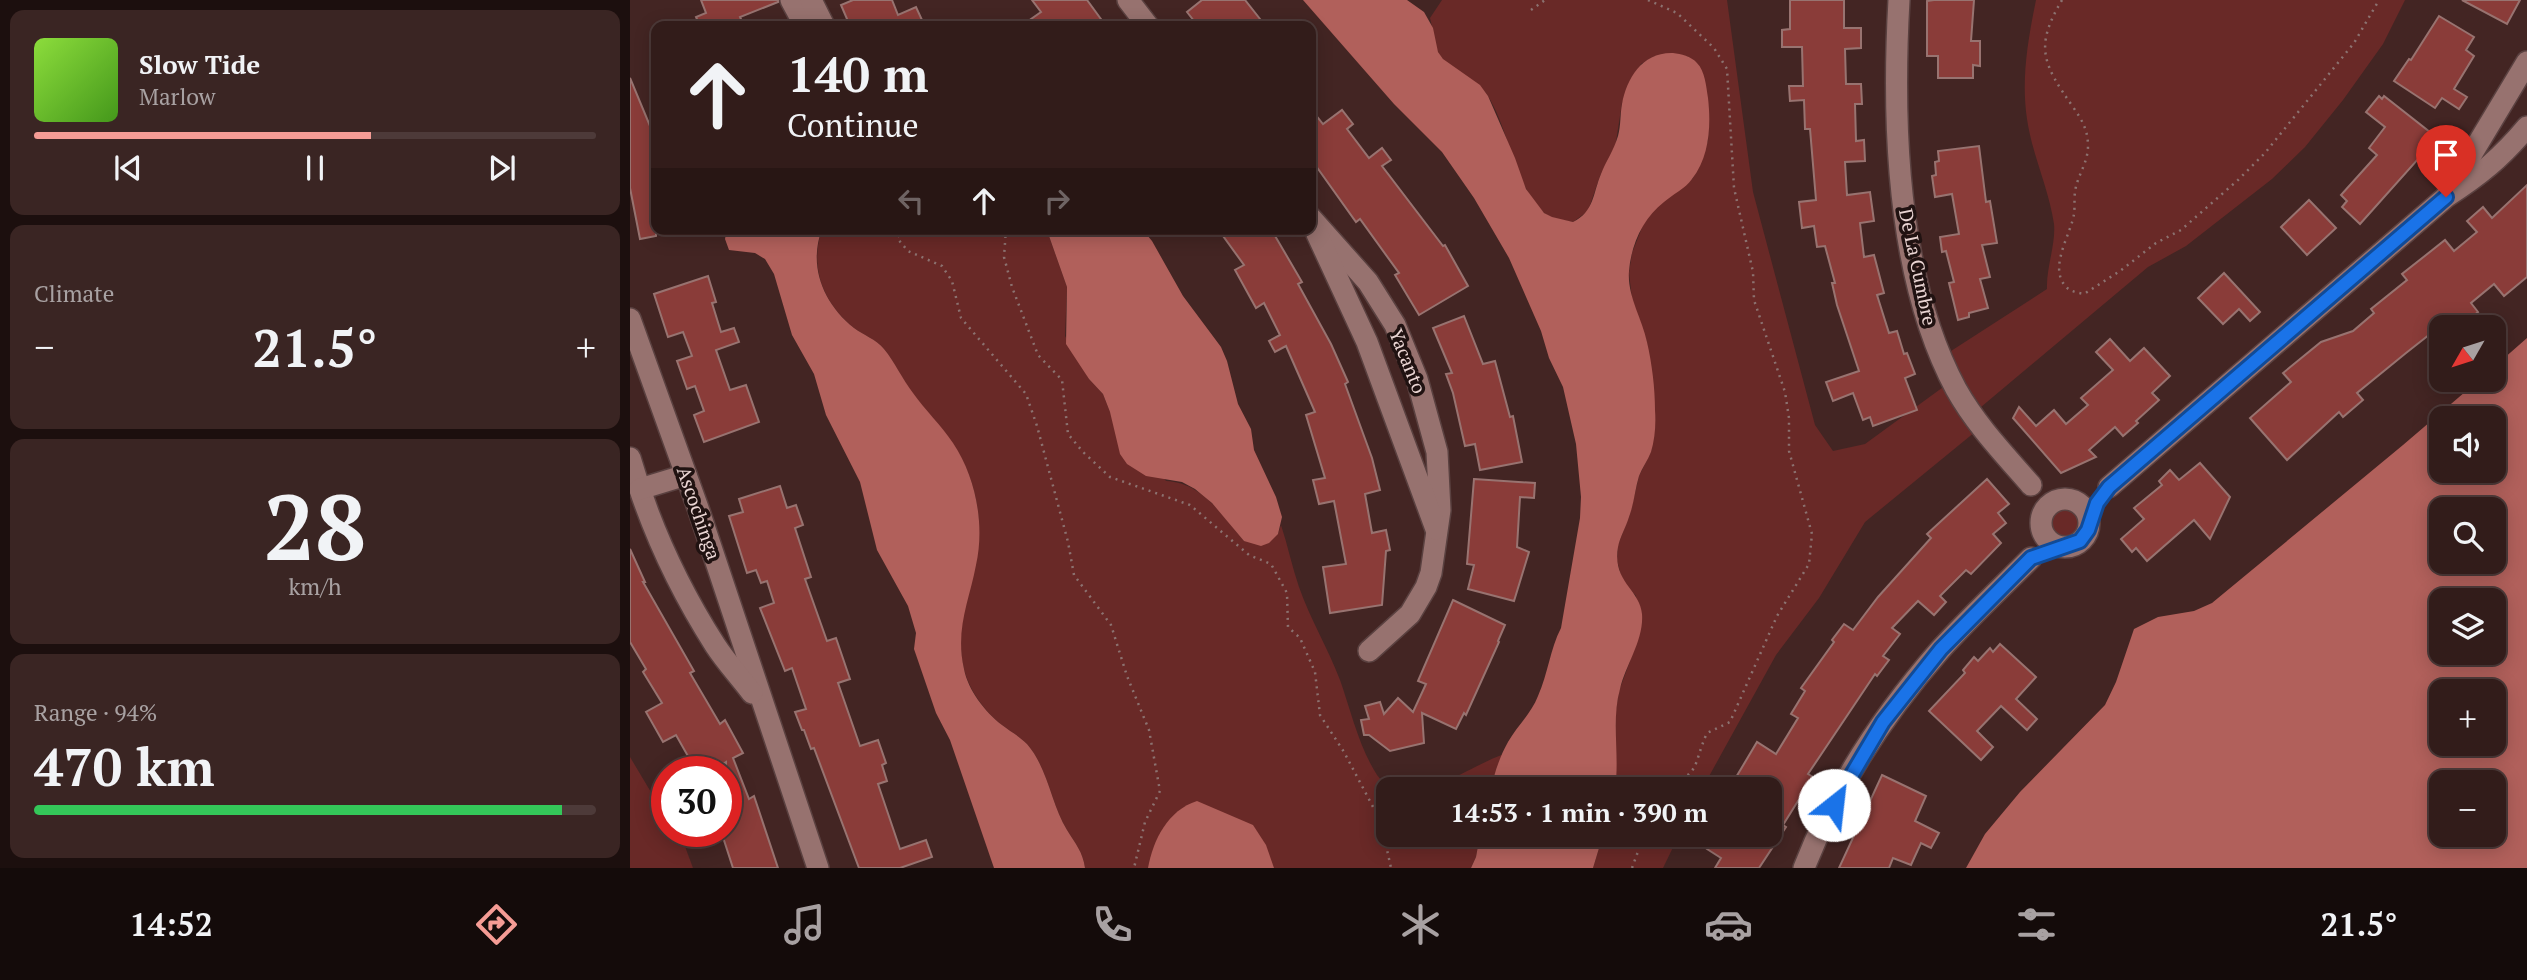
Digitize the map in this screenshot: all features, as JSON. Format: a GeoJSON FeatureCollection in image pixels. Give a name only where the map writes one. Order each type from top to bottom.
{"type":"FeatureCollection","features":[{"type":"Feature","properties":{"kind":"street"},"geometry":{"type":"LineString","coordinates":[[791,0],[802,21]]}},
{"type":"Feature","properties":{"kind":"street"},"geometry":{"type":"LineString","coordinates":[[811,0],[822,21]]}},
{"type":"Feature","properties":{"kind":"street"},"geometry":{"type":"LineString","coordinates":[[1128,0],[1144,21]]}},
{"type":"Feature","properties":{"kind":"street","name":"De La Cumbre"},"geometry":{"type":"LineString","coordinates":[[1896,6],[1896,77],[1902,181],[1911,246],[1924,306],[1934,340],[1957,391],[1975,418],[2031,485]]}},
{"type":"Feature","properties":{"kind":"street"},"geometry":{"type":"LineString","coordinates":[[2446,197],[2527,63]]}},
{"type":"Feature","properties":{"kind":"street"},"geometry":{"type":"LineString","coordinates":[[2031,558],[2080,541],[2088,530],[2097,503],[2109,487],[2446,197],[2480,176],[2527,127]]}},
{"type":"Feature","properties":{"kind":"street","name":"Yacanto"},"geometry":{"type":"LineString","coordinates":[[1316,225],[1368,282],[1395,326],[1417,379],[1437,452],[1441,489],[1431,573],[1420,599],[1402,622],[1369,651]]}},
{"type":"Feature","properties":{"kind":"street","name":"Yacanto"},"geometry":{"type":"LineString","coordinates":[[1316,231],[1362,331],[1436,531]]}},
{"type":"Feature","properties":{"kind":"street","name":"Ascochinga"},"geometry":{"type":"LineString","coordinates":[[630,319],[686,475],[818,868]]}},
{"type":"Feature","properties":{"kind":"street"},"geometry":{"type":"LineString","coordinates":[[1385,389],[1417,379]]}},
{"type":"Feature","properties":{"kind":"street","name":"Ascochinga"},"geometry":{"type":"LineString","coordinates":[[630,457],[668,560],[689,601],[716,646],[763,709]]}},
{"type":"Feature","properties":{"kind":"street"},"geometry":{"type":"LineString","coordinates":[[640,489],[686,475]]}},
{"type":"Feature","properties":{"kind":"street"},"geometry":{"type":"LineString","coordinates":[[2031,485],[2047,494],[2068,499],[2085,509],[2089,523]]}},
{"type":"Feature","properties":{"kind":"street"},"geometry":{"type":"LineString","coordinates":[[2031,485],[2049,540],[2061,546]]}},
{"type":"Feature","properties":{"kind":"street"},"geometry":{"type":"LineString","coordinates":[[1804,868],[1843,787],[1883,722],[1941,649],[2031,558],[2037,550],[2046,509],[2051,504],[2090,496],[2109,487]]}},
{"type":"Feature","properties":{"kind":"path"},"geometry":{"type":"LineString","coordinates":[[1531,10],[1545,0]]}},
{"type":"Feature","properties":{"kind":"path"},"geometry":{"type":"LineString","coordinates":[[1648,0],[1676,13],[1714,48],[1727,69],[1734,188],[1753,272],[1754,300],[1785,392],[1789,418],[1789,451],[1812,534],[1809,564],[1777,616],[1730,722],[1707,733],[1696,768],[1686,777]]}},
{"type":"Feature","properties":{"kind":"path"},"geometry":{"type":"LineString","coordinates":[[2062,0],[2045,33],[2045,52],[2056,83],[2087,127],[2088,146],[2075,191],[2074,213],[2060,262],[2060,279],[2069,290],[2084,294],[2156,243],[2181,229],[2238,180],[2265,153],[2354,43],[2379,0]]}},
{"type":"Feature","properties":{"kind":"path"},"geometry":{"type":"LineString","coordinates":[[899,235],[897,239],[908,251],[942,266],[952,281],[961,318],[1026,394],[1041,439],[1074,575],[1111,625],[1127,676],[1149,730],[1160,791],[1144,822],[1134,868]]}},
{"type":"Feature","properties":{"kind":"path"},"geometry":{"type":"LineString","coordinates":[[1006,235],[1004,257],[1012,287],[1038,355],[1062,380],[1068,433],[1075,443],[1110,477],[1190,505],[1249,555],[1271,564],[1287,593],[1289,627],[1300,638],[1315,672],[1320,716],[1344,752],[1381,822],[1391,868]]}},
{"type":"Feature","properties":{"kind":"path"},"geometry":{"type":"LineString","coordinates":[[1632,868],[1640,847]]}},
{"type":"Feature","properties":{"kind":"shaded area"},"geometry":{"type":"Polygon","coordinates":[[[1303,0],[1407,0],[1424,12],[1433,28],[1438,52],[1443,59],[1480,85],[1488,96],[1526,189],[1544,213],[1573,222],[1585,213],[1592,201],[1618,136],[1624,94],[1638,68],[1653,57],[1673,53],[1697,63],[1705,79],[1709,118],[1708,140],[1703,160],[1689,183],[1657,208],[1644,224],[1635,242],[1629,271],[1630,289],[1645,333],[1650,359],[1655,426],[1651,452],[1639,476],[1631,512],[1618,547],[1619,569],[1640,605],[1642,624],[1617,701],[1616,777],[1494,777],[1505,747],[1538,696],[1561,628],[1580,518],[1581,497],[1576,444],[1563,387],[1509,258],[1474,198],[1442,152],[1394,104],[1303,0]]]}},
{"type":"Feature","properties":{"kind":"shaded area"},"geometry":{"type":"Polygon","coordinates":[[[1442,0],[1727,0],[1753,192],[1815,425],[1833,451],[1865,444],[1946,385],[1975,432],[1865,522],[1819,598],[1776,655],[1709,777],[1615,777],[1616,710],[1619,691],[1637,642],[1636,596],[1624,582],[1620,572],[1617,560],[1618,545],[1630,514],[1639,476],[1651,452],[1655,424],[1647,342],[1632,299],[1629,273],[1632,253],[1643,225],[1654,209],[1693,178],[1708,141],[1709,109],[1702,72],[1697,63],[1687,56],[1655,56],[1641,64],[1622,103],[1615,148],[1600,176],[1588,211],[1573,222],[1557,219],[1543,212],[1533,201],[1502,125],[1483,89],[1439,54],[1430,18],[1442,0]]]}},
{"type":"Feature","properties":{"kind":"shaded area"},"geometry":{"type":"Polygon","coordinates":[[[2036,0],[2405,0],[2383,44],[2343,100],[2305,147],[2272,179],[2186,246],[2148,267],[1981,407],[1963,380],[1951,351],[2047,289],[2054,240],[2054,224],[2029,132],[2025,104],[2028,44],[2036,0]]]}},
{"type":"Feature","properties":{"kind":"shaded area"},"geometry":{"type":"Polygon","coordinates":[[[726,235],[820,235],[818,270],[821,283],[834,307],[854,328],[884,349],[909,388],[961,456],[973,486],[979,518],[979,550],[962,628],[962,655],[966,677],[973,693],[984,707],[996,720],[1024,741],[1034,754],[1062,820],[1081,852],[1085,868],[994,868],[950,740],[936,713],[914,649],[916,633],[908,606],[877,550],[860,482],[826,415],[814,374],[792,335],[774,274],[765,259],[755,253],[729,250],[726,235]]]}},
{"type":"Feature","properties":{"kind":"shaded area"},"geometry":{"type":"Polygon","coordinates":[[[820,235],[1049,235],[1067,287],[1065,336],[1089,379],[1103,394],[1110,412],[1166,481],[1191,487],[1201,494],[1244,541],[1278,534],[1281,525],[1308,611],[1340,680],[1365,753],[1378,777],[1376,777],[1376,847],[1478,847],[1471,868],[1085,868],[1081,852],[1062,820],[1034,754],[1024,741],[996,720],[984,707],[974,693],[964,669],[961,627],[979,528],[977,506],[968,472],[952,443],[912,393],[884,349],[854,328],[834,307],[822,283],[817,257],[820,235]]]}},
{"type":"Feature","properties":{"kind":"shaded area"},"geometry":{"type":"Polygon","coordinates":[[[1147,235],[1152,241],[1183,296],[1221,347],[1227,361],[1238,404],[1251,429],[1254,450],[1276,497],[1282,517],[1278,534],[1269,543],[1261,546],[1244,541],[1212,503],[1195,489],[1182,482],[1146,476],[1127,464],[1120,454],[1103,394],[1089,379],[1066,344],[1067,287],[1049,236],[1147,235]]]}},
{"type":"Feature","properties":{"kind":"shaded area"},"geometry":{"type":"Polygon","coordinates":[[[2527,338],[2527,868],[1966,868],[1985,834],[2020,792],[2105,705],[2134,629],[2158,617],[2194,611],[2212,603],[2429,423],[2429,483],[2506,483],[2506,406],[2449,406],[2465,392],[2506,392],[2506,356],[2527,338]]]}},
{"type":"Feature","properties":{"kind":"shaded area"},"geometry":{"type":"Polygon","coordinates":[[[2066,508],[2077,513],[2082,524],[2077,535],[2066,540],[2055,535],[2050,524],[2055,513],[2066,508]]]}},
{"type":"Feature","properties":{"kind":"shaded area"},"geometry":{"type":"Polygon","coordinates":[[[1504,754],[1494,777],[1455,777],[1504,754]]]}},
{"type":"Feature","properties":{"kind":"shaded area"},"geometry":{"type":"Polygon","coordinates":[[[630,757],[651,792],[651,847],[685,847],[693,868],[630,868],[630,757]]]}},
{"type":"Feature","properties":{"kind":"shaded area"},"geometry":{"type":"Polygon","coordinates":[[[1197,801],[1253,825],[1266,845],[1274,868],[1148,868],[1164,827],[1178,811],[1197,801]]]}},
{"type":"Feature","properties":{"kind":"shaded area"},"geometry":{"type":"Polygon","coordinates":[[[1478,847],[1599,847],[1593,868],[1471,868],[1478,847]]]}},
{"type":"Feature","properties":{"kind":"shaded area"},"geometry":{"type":"Polygon","coordinates":[[[1599,847],[1673,847],[1663,868],[1593,868],[1599,847]]]}},
{"type":"Feature","properties":{"kind":"building"},"geometry":{"type":"Polygon","coordinates":[[[701,0],[778,0],[740,17],[742,21],[698,21],[696,17],[706,13],[701,0]]]}},
{"type":"Feature","properties":{"kind":"building"},"geometry":{"type":"Polygon","coordinates":[[[853,0],[892,0],[898,15],[916,7],[922,20],[848,21],[841,5],[853,0]]]}},
{"type":"Feature","properties":{"kind":"building"},"geometry":{"type":"Polygon","coordinates":[[[1032,0],[1087,0],[1102,21],[1028,21],[1041,12],[1032,0]]]}},
{"type":"Feature","properties":{"kind":"building"},"geometry":{"type":"Polygon","coordinates":[[[1202,0],[1245,0],[1260,19],[1194,21],[1187,12],[1202,0]]]}},
{"type":"Feature","properties":{"kind":"building"},"geometry":{"type":"Polygon","coordinates":[[[1790,0],[1844,0],[1844,28],[1861,28],[1861,48],[1845,49],[1846,84],[1861,84],[1862,104],[1855,104],[1856,141],[1864,140],[1865,161],[1845,162],[1847,195],[1870,192],[1874,221],[1860,223],[1864,257],[1874,255],[1884,293],[1877,295],[1889,333],[1897,331],[1904,354],[1907,353],[1915,374],[1905,378],[1917,410],[1873,426],[1870,417],[1863,420],[1853,393],[1833,401],[1826,382],[1859,371],[1837,305],[1832,283],[1835,283],[1825,246],[1817,247],[1814,226],[1802,228],[1799,202],[1816,200],[1810,129],[1805,129],[1804,100],[1790,101],[1789,86],[1803,86],[1802,47],[1782,47],[1782,30],[1790,29],[1790,0]]]}},
{"type":"Feature","properties":{"kind":"building"},"geometry":{"type":"Polygon","coordinates":[[[1974,0],[1971,41],[1980,41],[1980,66],[1973,65],[1973,78],[1938,78],[1938,56],[1927,56],[1927,1],[1974,0]]]}},
{"type":"Feature","properties":{"kind":"building"},"geometry":{"type":"Polygon","coordinates":[[[2462,0],[2520,0],[2507,24],[2462,0]]]}},
{"type":"Feature","properties":{"kind":"building"},"geometry":{"type":"Polygon","coordinates":[[[2439,16],[2474,37],[2466,50],[2474,56],[2454,89],[2467,97],[2459,109],[2442,98],[2435,108],[2394,81],[2439,16]]]}},
{"type":"Feature","properties":{"kind":"building"},"geometry":{"type":"Polygon","coordinates":[[[630,78],[651,126],[651,235],[656,236],[640,239],[630,188],[630,78]]]}},
{"type":"Feature","properties":{"kind":"building"},"geometry":{"type":"Polygon","coordinates":[[[2379,96],[2382,99],[2384,96],[2440,140],[2422,162],[2418,159],[2360,224],[2342,207],[2347,201],[2341,195],[2377,155],[2369,148],[2385,127],[2366,112],[2379,96]]]}},
{"type":"Feature","properties":{"kind":"building"},"geometry":{"type":"Polygon","coordinates":[[[1342,110],[1353,124],[1347,129],[1369,158],[1382,148],[1391,160],[1382,166],[1443,246],[1445,245],[1468,286],[1419,315],[1395,275],[1399,273],[1360,219],[1356,222],[1316,166],[1316,115],[1323,124],[1342,110]]]}},
{"type":"Feature","properties":{"kind":"building"},"geometry":{"type":"Polygon","coordinates":[[[1979,146],[1986,202],[1990,201],[1997,243],[1982,245],[1990,277],[1980,279],[1988,308],[1969,313],[1969,317],[1958,320],[1949,283],[1954,282],[1946,251],[1942,252],[1940,237],[1959,234],[1952,194],[1935,197],[1932,176],[1936,175],[1938,151],[1979,146]]]}},
{"type":"Feature","properties":{"kind":"building"},"geometry":{"type":"Polygon","coordinates":[[[2527,185],[2527,277],[2504,296],[2494,284],[2471,303],[2478,312],[2474,315],[2429,315],[2429,335],[2357,393],[2363,400],[2343,417],[2339,412],[2287,460],[2250,418],[2291,382],[2283,373],[2321,342],[2353,331],[2374,313],[2371,309],[2407,280],[2402,274],[2445,240],[2454,251],[2477,232],[2467,221],[2483,207],[2492,218],[2527,185]]]}},
{"type":"Feature","properties":{"kind":"building"},"geometry":{"type":"Polygon","coordinates":[[[2309,200],[2336,228],[2307,255],[2281,227],[2309,200]]]}},
{"type":"Feature","properties":{"kind":"building"},"geometry":{"type":"Polygon","coordinates":[[[1222,235],[1275,235],[1302,282],[1298,284],[1331,344],[1348,382],[1345,384],[1372,458],[1380,490],[1365,494],[1372,533],[1386,530],[1390,550],[1386,551],[1382,605],[1330,613],[1323,567],[1346,564],[1334,501],[1319,504],[1313,480],[1325,478],[1306,415],[1315,412],[1286,346],[1275,352],[1269,341],[1280,335],[1264,303],[1256,308],[1235,270],[1244,265],[1222,235]]]}},
{"type":"Feature","properties":{"kind":"building"},"geometry":{"type":"Polygon","coordinates":[[[2224,273],[2260,312],[2250,321],[2239,309],[2223,324],[2198,298],[2224,273]]]}},
{"type":"Feature","properties":{"kind":"building"},"geometry":{"type":"Polygon","coordinates":[[[708,276],[716,302],[712,303],[721,332],[734,328],[739,342],[716,350],[730,390],[746,385],[759,422],[704,442],[694,415],[704,411],[695,386],[687,389],[677,361],[692,356],[683,332],[668,337],[654,294],[708,276]]]}},
{"type":"Feature","properties":{"kind":"building"},"geometry":{"type":"Polygon","coordinates":[[[1464,316],[1483,364],[1495,361],[1510,417],[1513,416],[1522,462],[1480,470],[1475,444],[1465,446],[1446,374],[1452,373],[1433,328],[1464,316]]]}},
{"type":"Feature","properties":{"kind":"building"},"geometry":{"type":"Polygon","coordinates":[[[2110,339],[2130,361],[2144,348],[2170,376],[2152,393],[2159,400],[2136,421],[2138,423],[2123,436],[2115,427],[2089,450],[2096,457],[2061,473],[2013,418],[2019,407],[2036,426],[2054,410],[2066,424],[2088,405],[2081,398],[2113,370],[2096,352],[2110,339]]]}},
{"type":"Feature","properties":{"kind":"building"},"geometry":{"type":"Polygon","coordinates":[[[2200,463],[2230,497],[2210,539],[2194,520],[2147,561],[2136,548],[2132,552],[2121,539],[2144,519],[2134,508],[2162,485],[2159,481],[2170,470],[2179,480],[2200,463]]]}},
{"type":"Feature","properties":{"kind":"building"},"geometry":{"type":"Polygon","coordinates":[[[1474,479],[1535,483],[1534,498],[1520,497],[1517,547],[1529,552],[1514,601],[1468,589],[1474,565],[1467,564],[1474,479]]]}},
{"type":"Feature","properties":{"kind":"building"},"geometry":{"type":"Polygon","coordinates":[[[1987,479],[2009,504],[1998,513],[2006,523],[1993,534],[2001,543],[1971,574],[1966,570],[1940,596],[1946,602],[1934,615],[1918,601],[1892,628],[1900,634],[1883,656],[1889,660],[1877,676],[1875,674],[1808,774],[1813,777],[1783,825],[1786,827],[1782,833],[1782,777],[1736,777],[1757,742],[1776,754],[1798,718],[1791,714],[1805,691],[1801,688],[1834,642],[1832,640],[1844,624],[1853,630],[1878,597],[1931,538],[1927,534],[1987,479]]]}},
{"type":"Feature","properties":{"kind":"building"},"geometry":{"type":"Polygon","coordinates":[[[780,486],[787,508],[796,505],[803,525],[795,528],[811,577],[805,579],[827,641],[836,638],[850,679],[838,683],[860,746],[878,740],[886,763],[882,765],[887,781],[878,784],[900,849],[926,840],[932,857],[900,868],[859,868],[814,748],[811,749],[802,730],[795,712],[806,709],[792,668],[785,671],[760,608],[774,603],[767,581],[761,583],[756,570],[747,573],[729,516],[743,512],[739,499],[780,486]]]}},
{"type":"Feature","properties":{"kind":"building"},"geometry":{"type":"Polygon","coordinates":[[[630,549],[643,582],[694,671],[690,673],[720,724],[725,720],[743,753],[737,756],[688,756],[676,735],[663,742],[646,712],[662,703],[643,672],[646,669],[630,642],[630,549]]]}},
{"type":"Feature","properties":{"kind":"building"},"geometry":{"type":"Polygon","coordinates":[[[1453,600],[1505,625],[1499,642],[1466,715],[1464,713],[1456,729],[1422,713],[1424,743],[1390,751],[1369,735],[1364,735],[1361,720],[1369,719],[1365,706],[1380,702],[1384,714],[1398,698],[1413,712],[1426,684],[1418,681],[1453,600]]]}},
{"type":"Feature","properties":{"kind":"building"},"geometry":{"type":"Polygon","coordinates":[[[2000,644],[2036,677],[2016,699],[2037,719],[2027,730],[2001,706],[1977,731],[1993,747],[1981,760],[1929,711],[1965,673],[1963,670],[1974,657],[1978,661],[1990,648],[1993,652],[2000,644]]]}},
{"type":"Feature","properties":{"kind":"building"},"geometry":{"type":"Polygon","coordinates":[[[1882,775],[1926,796],[1915,821],[1939,833],[1931,848],[1921,843],[1911,865],[1893,858],[1889,868],[1839,868],[1882,775]]]}},
{"type":"Feature","properties":{"kind":"building"},"geometry":{"type":"Polygon","coordinates":[[[742,781],[749,799],[754,796],[778,868],[733,868],[726,847],[742,847],[742,781]]]}},
{"type":"Feature","properties":{"kind":"building"},"geometry":{"type":"Polygon","coordinates":[[[1773,847],[1759,868],[1715,868],[1721,858],[1707,849],[1773,847]]]}},
{"type":"Feature","properties":{"kind":"route"},"geometry":{"type":"LineString","coordinates":[[1834,805],[1883,722],[1914,682],[1941,649],[2031,558],[2080,541],[2088,530],[2097,503],[2109,487],[2446,197]]}}]}
